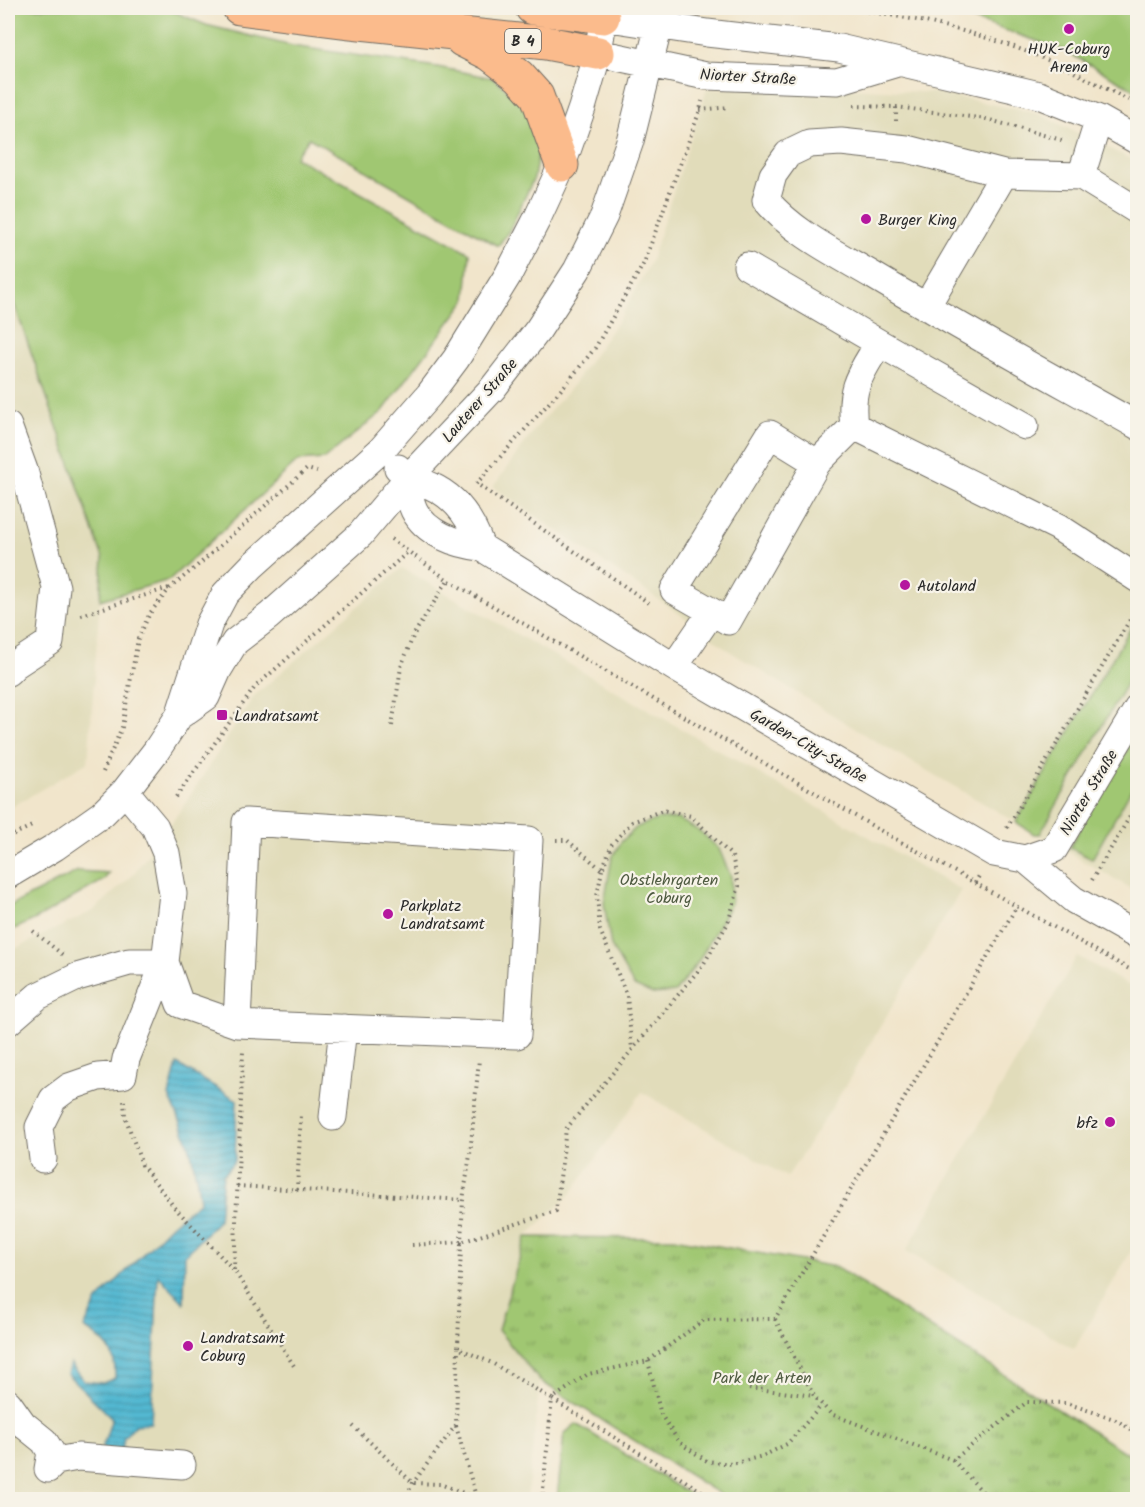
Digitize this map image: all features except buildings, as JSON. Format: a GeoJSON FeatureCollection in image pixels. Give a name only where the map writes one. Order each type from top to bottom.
{"type":"FeatureCollection","features":[{"type":"Feature","properties":{"kind":"highway"},"geometry":{"type":"LineString","coordinates":[[239,8],[447,32],[490,54],[519,76],[537,96],[562,165]]}},
{"type":"Feature","properties":{"kind":"highway"},"geometry":{"type":"LineString","coordinates":[[532,8],[604,12]]}},
{"type":"Feature","properties":{"kind":"highway","name":"B 4"},"geometry":{"type":"LineString","coordinates":[[447,32],[546,43],[598,53]]}},
{"type":"Feature","properties":{"kind":"street"},"geometry":{"type":"LineString","coordinates":[[604,12],[660,16],[707,33],[838,48],[1039,95],[1099,118],[1137,141]]}},
{"type":"Feature","properties":{"kind":"street","name":"Lauterer Straße"},"geometry":{"type":"LineString","coordinates":[[8,875],[55,847],[102,814],[125,791],[179,716],[209,624],[225,594],[252,566],[381,450],[429,395],[456,358],[508,275],[562,165],[598,53],[604,12]]}},
{"type":"Feature","properties":{"kind":"street","name":"Lauterer Straße"},"geometry":{"type":"LineString","coordinates":[[179,716],[206,697],[218,670],[235,642],[269,616],[360,535],[408,478],[493,388],[538,330],[577,270],[604,216],[630,141],[660,16]]}},
{"type":"Feature","properties":{"kind":"street","name":"Niorter Straße"},"geometry":{"type":"LineString","coordinates":[[598,53],[706,76],[837,81],[898,62]]}},
{"type":"Feature","properties":{"kind":"street"},"geometry":{"type":"LineString","coordinates":[[1081,176],[1099,118]]}},
{"type":"Feature","properties":{"kind":"street"},"geometry":{"type":"LineString","coordinates":[[1137,211],[1081,176],[1004,174],[907,149],[841,142],[809,144],[788,154],[773,175],[766,200],[775,211],[809,237],[926,307],[1137,426]]}},
{"type":"Feature","properties":{"kind":"street"},"geometry":{"type":"LineString","coordinates":[[926,307],[1004,174]]}},
{"type":"Feature","properties":{"kind":"street"},"geometry":{"type":"LineString","coordinates":[[747,266],[1025,426]]}},
{"type":"Feature","properties":{"kind":"street"},"geometry":{"type":"LineString","coordinates":[[854,426],[851,404],[855,384],[879,343]]}},
{"type":"Feature","properties":{"kind":"street"},"geometry":{"type":"LineString","coordinates":[[8,426],[24,470],[57,587],[50,642],[8,672]]}},
{"type":"Feature","properties":{"kind":"street"},"geometry":{"type":"LineString","coordinates":[[817,463],[770,434],[674,590],[728,621],[817,463],[854,426]]}},
{"type":"Feature","properties":{"kind":"street"},"geometry":{"type":"LineString","coordinates":[[854,426],[1058,527],[1137,579]]}},
{"type":"Feature","properties":{"kind":"street"},"geometry":{"type":"LineString","coordinates":[[381,450],[408,478],[429,484],[444,492],[474,527],[481,548]]}},
{"type":"Feature","properties":{"kind":"street","name":"Garden-City-Straße"},"geometry":{"type":"LineString","coordinates":[[408,478],[414,512],[428,529],[462,545],[481,548],[674,667],[994,853],[1025,859],[1074,900],[1137,936]]}},
{"type":"Feature","properties":{"kind":"street"},"geometry":{"type":"LineString","coordinates":[[674,667],[711,613]]}},
{"type":"Feature","properties":{"kind":"street","name":"Niorter Straße"},"geometry":{"type":"LineString","coordinates":[[1025,859],[1054,849],[1137,708]]}},
{"type":"Feature","properties":{"kind":"street"},"geometry":{"type":"LineString","coordinates":[[43,1160],[39,1127],[53,1100],[69,1087],[98,1077],[123,1075],[126,1059],[165,962],[173,894],[166,854],[154,827],[125,791]]}},
{"type":"Feature","properties":{"kind":"street"},"geometry":{"type":"LineString","coordinates":[[165,962],[180,1004],[237,1024],[517,1035],[529,840],[246,822],[237,1024]]}},
{"type":"Feature","properties":{"kind":"street"},"geometry":{"type":"LineString","coordinates":[[8,1023],[38,996],[77,977],[129,962],[165,962]]}},
{"type":"Feature","properties":{"kind":"street"},"geometry":{"type":"LineString","coordinates":[[333,1117],[343,1028]]}},
{"type":"Feature","properties":{"kind":"street"},"geometry":{"type":"LineString","coordinates":[[8,1402],[23,1424],[45,1441],[51,1452],[48,1468],[56,1461],[78,1457],[182,1464]]}},
{"type":"Feature","properties":{"kind":"path"},"geometry":{"type":"LineString","coordinates":[[838,8],[876,12],[944,27],[1011,46],[1059,65],[1137,105]]}},
{"type":"Feature","properties":{"kind":"path"},"geometry":{"type":"LineString","coordinates":[[700,110],[732,106]]}},
{"type":"Feature","properties":{"kind":"path"},"geometry":{"type":"LineString","coordinates":[[849,106],[896,107],[986,119],[1090,148]]}},
{"type":"Feature","properties":{"kind":"path"},"geometry":{"type":"LineString","coordinates":[[477,484],[651,605]]}},
{"type":"Feature","properties":{"kind":"path"},"geometry":{"type":"LineString","coordinates":[[392,726],[401,667],[414,634],[448,580]]}},
{"type":"Feature","properties":{"kind":"path"},"geometry":{"type":"LineString","coordinates":[[57,587],[81,615],[170,588]]}},
{"type":"Feature","properties":{"kind":"path"},"geometry":{"type":"LineString","coordinates":[[1074,900],[1092,880],[1137,803]]}},
{"type":"Feature","properties":{"kind":"path"},"geometry":{"type":"LineString","coordinates":[[412,1245],[461,1242],[556,1211],[566,1129],[633,1050],[703,965],[728,923],[739,886],[732,856],[691,816],[663,810],[632,822],[612,844],[602,870],[597,896],[600,930],[627,996],[633,1050]]}},
{"type":"Feature","properties":{"kind":"path"},"geometry":{"type":"LineString","coordinates":[[996,824],[1054,849],[1092,880]]}},
{"type":"Feature","properties":{"kind":"path"},"geometry":{"type":"LineString","coordinates":[[529,840],[567,840],[602,870]]}},
{"type":"Feature","properties":{"kind":"path"},"geometry":{"type":"LineString","coordinates":[[975,882],[1137,974]]}},
{"type":"Feature","properties":{"kind":"path"},"geometry":{"type":"LineString","coordinates":[[775,1319],[1017,906]]}},
{"type":"Feature","properties":{"kind":"path"},"geometry":{"type":"LineString","coordinates":[[33,931],[71,962],[77,977]]}},
{"type":"Feature","properties":{"kind":"path"},"geometry":{"type":"LineString","coordinates":[[234,1270],[243,1042],[237,1024]]}},
{"type":"Feature","properties":{"kind":"path"},"geometry":{"type":"LineString","coordinates":[[477,1499],[456,1425],[463,1200],[471,1155],[481,1033]]}},
{"type":"Feature","properties":{"kind":"path"},"geometry":{"type":"LineString","coordinates":[[123,1075],[124,1116],[142,1165],[175,1208],[234,1270],[294,1366]]}},
{"type":"Feature","properties":{"kind":"path"},"geometry":{"type":"LineString","coordinates":[[297,1190],[301,1115]]}},
{"type":"Feature","properties":{"kind":"path"},"geometry":{"type":"LineString","coordinates":[[237,1186],[463,1200]]}},
{"type":"Feature","properties":{"kind":"path"},"geometry":{"type":"LineString","coordinates":[[542,1500],[552,1399],[588,1374],[648,1361],[704,1320],[775,1319]]}},
{"type":"Feature","properties":{"kind":"path"},"geometry":{"type":"LineString","coordinates":[[775,1319],[814,1396],[831,1414],[953,1460],[990,1500]]}},
{"type":"Feature","properties":{"kind":"path"},"geometry":{"type":"LineString","coordinates":[[458,1348],[492,1363],[716,1500]]}},
{"type":"Feature","properties":{"kind":"path"},"geometry":{"type":"LineString","coordinates":[[648,1361],[661,1415],[680,1443],[707,1461],[732,1464],[763,1456],[787,1444],[822,1405]]}},
{"type":"Feature","properties":{"kind":"path"},"geometry":{"type":"LineString","coordinates":[[749,1388],[814,1396]]}},
{"type":"Feature","properties":{"kind":"path"},"geometry":{"type":"LineString","coordinates":[[953,1460],[1026,1402],[1066,1403],[1114,1419],[1137,1433]]}},
{"type":"Feature","properties":{"kind":"path"},"geometry":{"type":"LineString","coordinates":[[404,1500],[413,1483],[456,1425]]}},
{"type":"Feature","properties":{"kind":"path"},"geometry":{"type":"LineString","coordinates":[[353,1426],[413,1483],[440,1484],[477,1499]]}},
{"type":"Feature","properties":{"kind":"shaded area"},"geometry":{"type":"Polygon","coordinates":[[[807,86],[939,93],[1039,114],[1137,162],[1137,892],[867,736],[731,652],[684,617],[493,487],[535,429],[572,386],[622,315],[650,263],[707,89],[807,86]]]}},
{"type":"Feature","properties":{"kind":"shaded area"},"geometry":{"type":"Polygon","coordinates":[[[8,286],[103,558],[88,762],[8,809],[8,286]]]}},
{"type":"Feature","properties":{"kind":"shaded area"},"geometry":{"type":"Polygon","coordinates":[[[402,568],[961,890],[835,1103],[787,1177],[642,1092],[572,1192],[526,1237],[498,1330],[540,1381],[527,1499],[8,1499],[8,952],[93,911],[132,876],[183,807],[254,696],[402,568]]]}},
{"type":"Feature","properties":{"kind":"shaded area"},"geometry":{"type":"Polygon","coordinates":[[[1077,956],[1137,990],[1138,1239],[1074,1349],[906,1251],[1077,956]]]}},
{"type":"Feature","properties":{"kind":"green space"},"geometry":{"type":"Polygon","coordinates":[[[8,8],[165,8],[206,25],[292,46],[437,67],[493,78],[524,104],[541,138],[534,178],[509,231],[498,246],[309,138],[295,157],[470,253],[466,300],[383,411],[324,459],[298,461],[169,580],[100,600],[103,558],[8,286],[8,8]]]}},
{"type":"Feature","properties":{"kind":"green space","name":"HUK-Coburg Arena"},"geometry":{"type":"Polygon","coordinates":[[[940,8],[1137,8],[1137,91],[1063,50],[940,8]]]}},
{"type":"Feature","properties":{"kind":"green space"},"geometry":{"type":"Polygon","coordinates":[[[1137,617],[1137,665],[1040,834],[1034,834],[1016,822],[1137,617]]]}},
{"type":"Feature","properties":{"kind":"green space"},"geometry":{"type":"Polygon","coordinates":[[[1137,733],[1137,779],[1092,859],[1070,848],[1084,820],[1137,733]]]}},
{"type":"Feature","properties":{"kind":"green space","name":"Obstlehrgarten Coburg"},"geometry":{"type":"Polygon","coordinates":[[[658,819],[678,819],[701,832],[719,849],[731,877],[731,903],[698,962],[675,992],[653,994],[634,986],[611,946],[604,903],[612,858],[621,842],[637,827],[658,819]]]}},
{"type":"Feature","properties":{"kind":"green space"},"geometry":{"type":"Polygon","coordinates":[[[78,871],[109,873],[104,880],[38,918],[8,932],[8,907],[78,871]]]}},
{"type":"Feature","properties":{"kind":"green space","name":"Park der Arten"},"geometry":{"type":"Polygon","coordinates":[[[526,1237],[674,1238],[836,1267],[1137,1460],[1137,1499],[727,1499],[540,1381],[498,1330],[526,1237]]]}},
{"type":"Feature","properties":{"kind":"green space"},"geometry":{"type":"Polygon","coordinates":[[[576,1424],[698,1499],[557,1499],[564,1434],[576,1424]]]}},
{"type":"Feature","properties":{"kind":"water"},"geometry":{"type":"Polygon","coordinates":[[[177,1064],[237,1100],[235,1160],[223,1175],[219,1220],[185,1255],[184,1303],[158,1275],[151,1423],[135,1425],[124,1437],[122,1450],[102,1449],[112,1418],[67,1374],[70,1363],[84,1381],[103,1383],[115,1378],[114,1360],[109,1348],[84,1328],[97,1301],[171,1225],[200,1201],[189,1147],[169,1096],[177,1064]]]}},
{"type":"Feature","properties":{"kind":"place","name":"HUK-Coburg Arena"},"geometry":{"type":"Point","coordinates":[1069,29]}},
{"type":"Feature","properties":{"kind":"place","name":"Burger King"},"geometry":{"type":"Point","coordinates":[866,219]}},
{"type":"Feature","properties":{"kind":"place","name":"Autoland"},"geometry":{"type":"Point","coordinates":[905,585]}},
{"type":"Feature","properties":{"kind":"place","name":"Landratsamt"},"geometry":{"type":"Point","coordinates":[222,715]}},
{"type":"Feature","properties":{"kind":"place","name":"Parkplatz Landratsamt"},"geometry":{"type":"Point","coordinates":[388,914]}},
{"type":"Feature","properties":{"kind":"place","name":"bfz"},"geometry":{"type":"Point","coordinates":[1110,1122]}},
{"type":"Feature","properties":{"kind":"place","name":"Landratsamt Coburg"},"geometry":{"type":"Point","coordinates":[188,1346]}}]}
